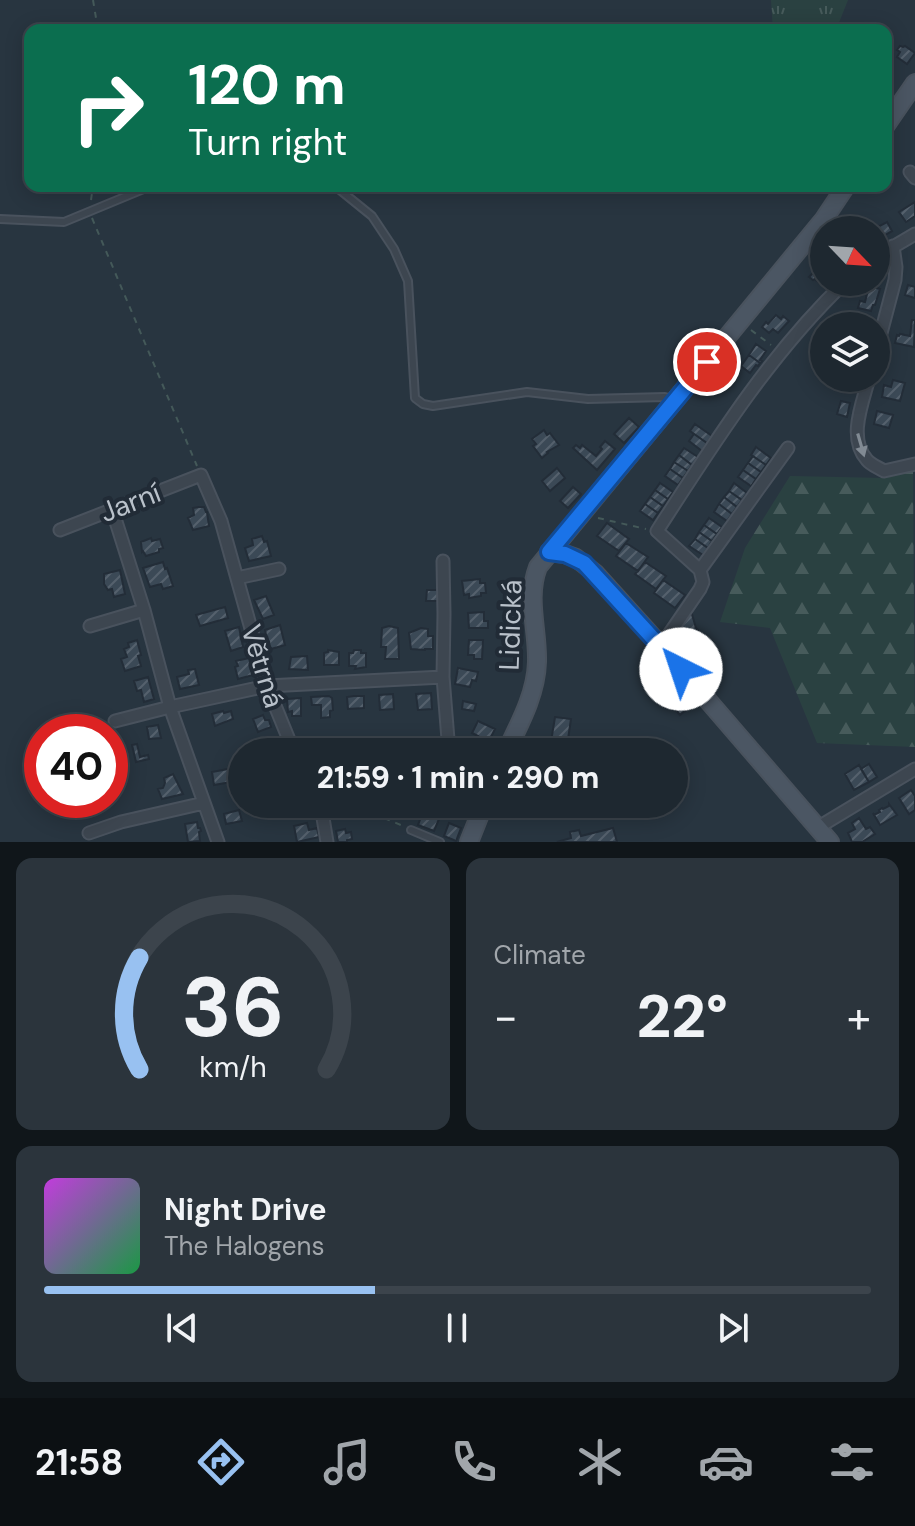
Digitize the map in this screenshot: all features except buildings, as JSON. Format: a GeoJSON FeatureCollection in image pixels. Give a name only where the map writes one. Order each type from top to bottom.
{"type":"FeatureCollection","features":[{"type":"Feature","properties":{"kind":"street"},"geometry":{"type":"LineString","coordinates":[[892,116],[915,83]]}},
{"type":"Feature","properties":{"kind":"street"},"geometry":{"type":"LineString","coordinates":[[549,552],[824,219],[842,192]]}},
{"type":"Feature","properties":{"kind":"street"},"geometry":{"type":"LineString","coordinates":[[890,248],[915,234]]}},
{"type":"Feature","properties":{"kind":"street"},"geometry":{"type":"LineString","coordinates":[[887,312],[895,280],[893,246]]}},
{"type":"Feature","properties":{"kind":"street"},"geometry":{"type":"LineString","coordinates":[[661,646],[703,582],[700,570],[657,531],[728,421],[780,351],[832,296]]}},
{"type":"Feature","properties":{"kind":"street"},"geometry":{"type":"LineString","coordinates":[[865,392],[857,425],[859,449],[868,462],[884,471],[915,464]]}},
{"type":"Feature","properties":{"kind":"street"},"geometry":{"type":"LineString","coordinates":[[700,570],[788,448]]}},
{"type":"Feature","properties":{"kind":"street","name":"Jarní"},"geometry":{"type":"LineString","coordinates":[[60,530],[201,475]]}},
{"type":"Feature","properties":{"kind":"street","name":"Větrná"},"geometry":{"type":"LineString","coordinates":[[201,475],[221,521],[267,686],[288,738]]}},
{"type":"Feature","properties":{"kind":"street"},"geometry":{"type":"LineString","coordinates":[[112,509],[170,707],[218,842]]}},
{"type":"Feature","properties":{"kind":"street","name":"Lidická"},"geometry":{"type":"LineString","coordinates":[[513,738],[535,683],[537,660],[533,580],[549,552],[565,554],[584,563],[661,646],[830,842]]}},
{"type":"Feature","properties":{"kind":"street"},"geometry":{"type":"LineString","coordinates":[[443,561],[443,677],[448,738]]}},
{"type":"Feature","properties":{"kind":"street"},"geometry":{"type":"LineString","coordinates":[[237,578],[279,569]]}},
{"type":"Feature","properties":{"kind":"street"},"geometry":{"type":"LineString","coordinates":[[90,626],[144,610]]}},
{"type":"Feature","properties":{"kind":"street"},"geometry":{"type":"LineString","coordinates":[[128,718],[267,686],[443,677]]}},
{"type":"Feature","properties":{"kind":"street"},"geometry":{"type":"LineString","coordinates":[[817,828],[915,769]]}},
{"type":"Feature","properties":{"kind":"street"},"geometry":{"type":"LineString","coordinates":[[89,833],[121,822],[204,803]]}},
{"type":"Feature","properties":{"kind":"street"},"geometry":{"type":"LineString","coordinates":[[323,818],[327,842]]}},
{"type":"Feature","properties":{"kind":"street"},"geometry":{"type":"LineString","coordinates":[[469,842],[478,818]]}},
{"type":"Feature","properties":{"kind":"lane"},"geometry":{"type":"LineString","coordinates":[[0,219],[64,222],[137,192]]}},
{"type":"Feature","properties":{"kind":"lane"},"geometry":{"type":"LineString","coordinates":[[342,192],[372,216],[394,249],[408,281],[415,398],[423,404],[433,406],[527,392],[588,399],[665,397],[675,402]]}},
{"type":"Feature","properties":{"kind":"lane"},"geometry":{"type":"LineString","coordinates":[[411,830],[440,842]]}},
{"type":"Feature","properties":{"kind":"path"},"geometry":{"type":"LineString","coordinates":[[93,0],[97,24]]}},
{"type":"Feature","properties":{"kind":"path"},"geometry":{"type":"LineString","coordinates":[[92,192],[90,212],[201,475]]}},
{"type":"Feature","properties":{"kind":"path"},"geometry":{"type":"LineString","coordinates":[[740,322],[780,351]]}},
{"type":"Feature","properties":{"kind":"path"},"geometry":{"type":"LineString","coordinates":[[581,514],[657,531]]}},
{"type":"Feature","properties":{"kind":"path"},"geometry":{"type":"LineString","coordinates":[[383,818],[411,830]]}},
{"type":"Feature","properties":{"kind":"green space"},"geometry":{"type":"Polygon","coordinates":[[[771,0],[848,0],[838,24],[773,24],[771,0]]]}},
{"type":"Feature","properties":{"kind":"green space"},"geometry":{"type":"Polygon","coordinates":[[[913,470],[915,747],[817,743],[770,628],[720,622],[745,548],[790,476],[883,478],[913,470]]]}},
{"type":"Feature","properties":{"kind":"route"},"geometry":{"type":"LineString","coordinates":[[681,669],[584,563],[565,554],[549,552],[707,362]]}}]}
